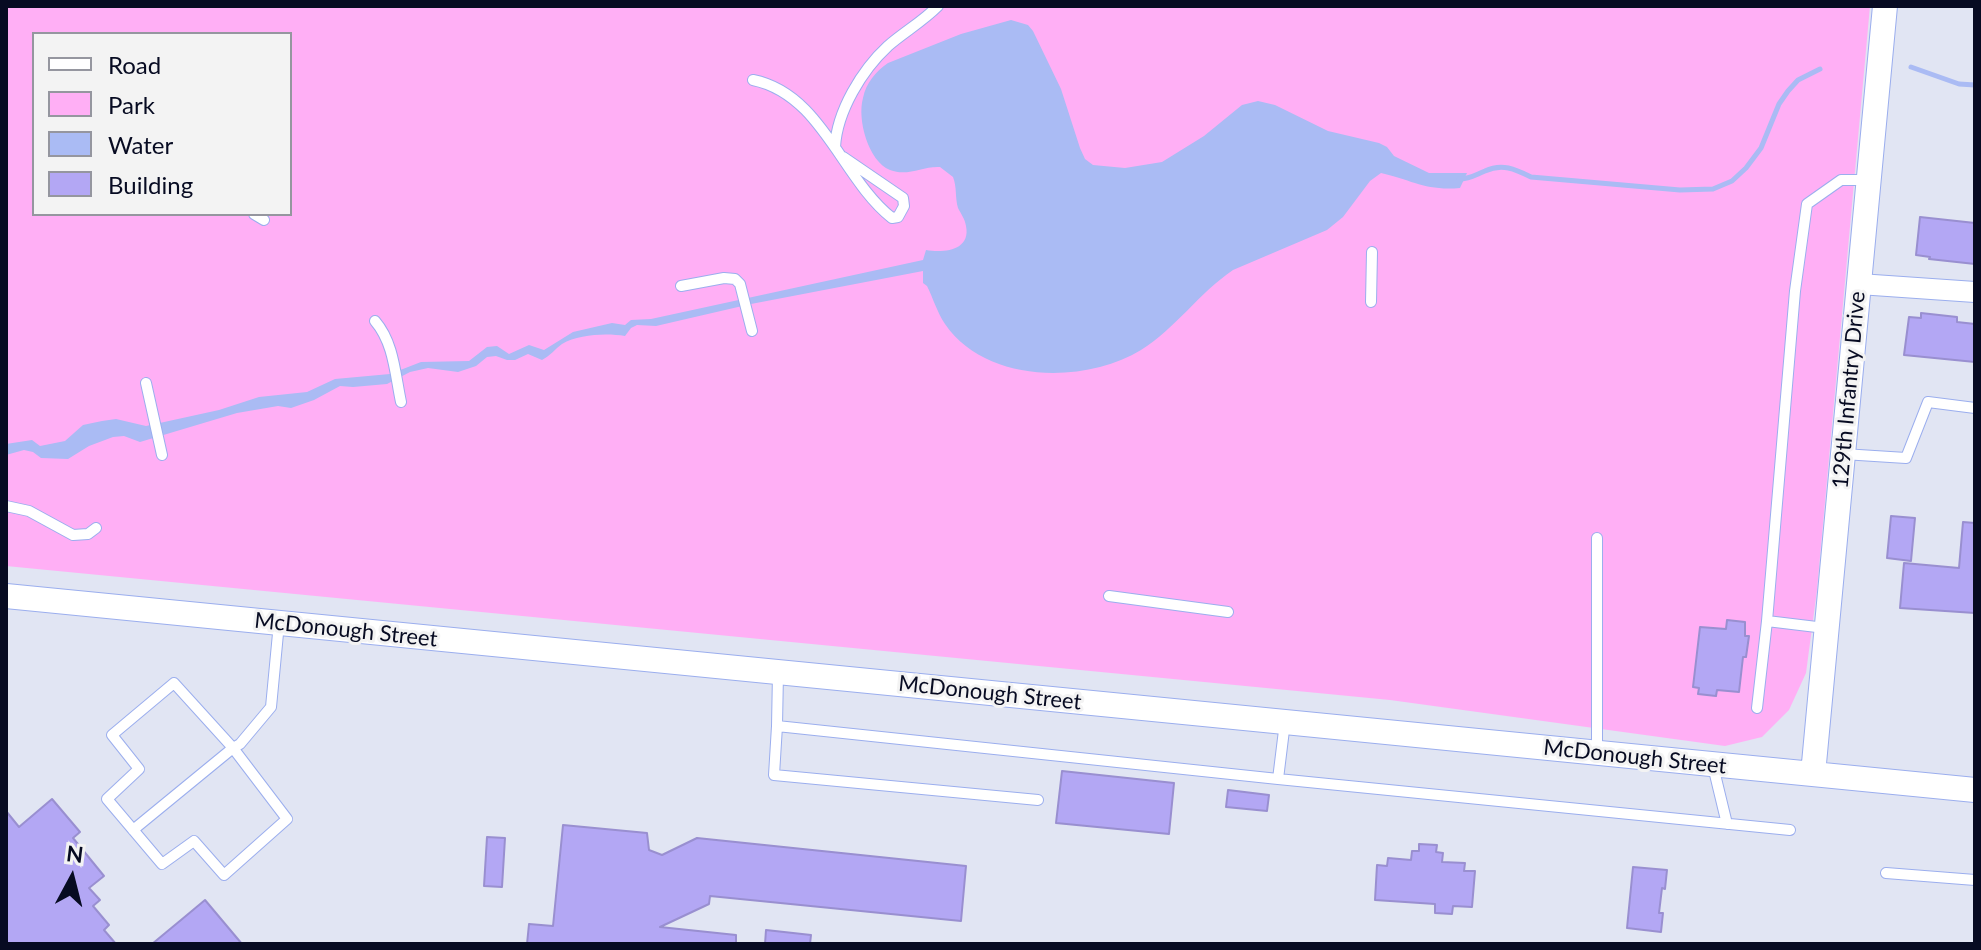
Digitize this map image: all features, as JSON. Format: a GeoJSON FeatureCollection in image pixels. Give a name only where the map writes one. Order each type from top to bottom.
{"type":"FeatureCollection","features":[{"type":"Feature","properties":{"kind":"street","name":"129th Infantry Drive"},"geometry":{"type":"LineString","coordinates":[[1813,774],[1885,6]]}},
{"type":"Feature","properties":{"kind":"street"},"geometry":{"type":"LineString","coordinates":[[1859,284],[1975,292]]}},
{"type":"Feature","properties":{"kind":"street","name":"McDonough Street"},"geometry":{"type":"LineString","coordinates":[[6,596],[1975,790]]}},
{"type":"Feature","properties":{"kind":"lane"},"geometry":{"type":"LineString","coordinates":[[835,147],[841,120],[858,83],[890,44],[938,6]]}},
{"type":"Feature","properties":{"kind":"lane"},"geometry":{"type":"LineString","coordinates":[[753,80],[774,87],[794,99],[843,157],[874,203],[892,218],[898,217],[904,206],[903,198],[843,157]]}},
{"type":"Feature","properties":{"kind":"lane"},"geometry":{"type":"LineString","coordinates":[[1757,708],[1795,291],[1807,204],[1841,180],[1869,180]]}},
{"type":"Feature","properties":{"kind":"lane"},"geometry":{"type":"LineString","coordinates":[[1371,302],[1372,252]]}},
{"type":"Feature","properties":{"kind":"lane"},"geometry":{"type":"LineString","coordinates":[[681,286],[731,278],[738,281],[752,331]]}},
{"type":"Feature","properties":{"kind":"lane"},"geometry":{"type":"LineString","coordinates":[[375,321],[385,334],[401,402]]}},
{"type":"Feature","properties":{"kind":"lane"},"geometry":{"type":"LineString","coordinates":[[146,383],[162,455]]}},
{"type":"Feature","properties":{"kind":"lane"},"geometry":{"type":"LineString","coordinates":[[1843,454],[1906,458],[1928,402],[1975,408]]}},
{"type":"Feature","properties":{"kind":"lane"},"geometry":{"type":"LineString","coordinates":[[6,506],[29,511],[73,535],[88,534],[96,528]]}},
{"type":"Feature","properties":{"kind":"lane"},"geometry":{"type":"LineString","coordinates":[[1597,538],[1597,753]]}},
{"type":"Feature","properties":{"kind":"lane"},"geometry":{"type":"LineString","coordinates":[[1109,596],[1228,612]]}},
{"type":"Feature","properties":{"kind":"lane"},"geometry":{"type":"LineString","coordinates":[[1767,621],[1827,628]]}},
{"type":"Feature","properties":{"kind":"lane"},"geometry":{"type":"LineString","coordinates":[[133,830],[240,744],[271,707],[279,623]]}},
{"type":"Feature","properties":{"kind":"lane"},"geometry":{"type":"LineString","coordinates":[[778,672],[774,775],[1038,800]]}},
{"type":"Feature","properties":{"kind":"lane"},"geometry":{"type":"LineString","coordinates":[[174,683],[233,748],[287,819],[224,875],[194,841],[162,864],[107,799],[139,769],[112,735],[174,683]]}},
{"type":"Feature","properties":{"kind":"lane"},"geometry":{"type":"LineString","coordinates":[[1278,779],[1285,722]]}},
{"type":"Feature","properties":{"kind":"lane"},"geometry":{"type":"LineString","coordinates":[[777,726],[1790,830]]}},
{"type":"Feature","properties":{"kind":"lane"},"geometry":{"type":"LineString","coordinates":[[1712,764],[1727,824]]}},
{"type":"Feature","properties":{"kind":"lane"},"geometry":{"type":"LineString","coordinates":[[1886,873],[1975,880]]}},
{"type":"Feature","properties":{"kind":"green space"},"geometry":{"type":"Polygon","coordinates":[[[6,6],[1870,6],[1817,590],[1806,673],[1789,710],[1762,737],[1725,746],[1390,700],[6,566],[6,6]]]}},
{"type":"Feature","properties":{"kind":"water"},"geometry":{"type":"Polygon","coordinates":[[[1011,20],[1028,25],[1033,31],[1061,89],[1080,148],[1085,159],[1093,165],[1125,168],[1162,162],[1204,136],[1242,105],[1258,101],[1275,105],[1328,131],[1379,143],[1394,156],[1429,173],[1467,173],[1460,188],[1448,189],[1381,173],[1370,181],[1343,217],[1327,230],[1233,270],[1154,341],[1118,361],[1093,369],[1065,373],[1037,372],[1010,368],[985,358],[963,344],[945,324],[923,283],[923,271],[656,326],[637,325],[625,336],[576,338],[562,344],[542,360],[528,354],[515,360],[487,357],[476,366],[458,372],[428,368],[410,372],[387,384],[340,386],[291,408],[278,406],[237,413],[140,442],[124,436],[113,437],[89,446],[68,459],[41,458],[24,450],[6,455],[6,444],[32,440],[40,446],[65,441],[83,425],[116,419],[146,426],[219,410],[259,397],[307,392],[335,379],[390,374],[421,362],[469,361],[487,347],[497,346],[509,354],[529,345],[544,350],[573,332],[612,323],[625,325],[631,320],[651,319],[923,260],[926,250],[954,248],[964,241],[966,234],[953,177],[940,167],[897,172],[882,165],[870,149],[863,128],[863,98],[872,78],[888,63],[961,34],[1011,20]]]}},
{"type":"Feature","properties":{"kind":"building"},"geometry":{"type":"Polygon","coordinates":[[[1920,217],[1975,223],[1975,264],[1916,255],[1920,217]]]}},
{"type":"Feature","properties":{"kind":"building"},"geometry":{"type":"Polygon","coordinates":[[[1921,313],[1957,317],[1957,322],[1975,324],[1975,362],[1904,355],[1909,317],[1921,318],[1921,313]]]}},
{"type":"Feature","properties":{"kind":"building"},"geometry":{"type":"Polygon","coordinates":[[[1891,516],[1915,518],[1911,561],[1887,558],[1891,516]]]}},
{"type":"Feature","properties":{"kind":"building"},"geometry":{"type":"Polygon","coordinates":[[[1963,522],[1975,523],[1975,613],[1900,608],[1904,563],[1959,568],[1963,522]]]}},
{"type":"Feature","properties":{"kind":"building"},"geometry":{"type":"Polygon","coordinates":[[[1727,620],[1745,622],[1745,636],[1749,636],[1739,692],[1717,690],[1716,696],[1698,694],[1699,688],[1693,687],[1700,627],[1726,629],[1727,620]]]}},
{"type":"Feature","properties":{"kind":"building"},"geometry":{"type":"Polygon","coordinates":[[[1062,771],[1174,783],[1169,834],[1056,823],[1062,771]]]}},
{"type":"Feature","properties":{"kind":"building"},"geometry":{"type":"Polygon","coordinates":[[[1228,790],[1269,795],[1267,811],[1226,807],[1228,790]]]}},
{"type":"Feature","properties":{"kind":"building"},"geometry":{"type":"Polygon","coordinates":[[[52,799],[80,832],[73,838],[104,876],[89,888],[100,900],[93,906],[109,925],[104,930],[116,944],[6,944],[6,811],[19,827],[52,799]]]}},
{"type":"Feature","properties":{"kind":"building"},"geometry":{"type":"Polygon","coordinates":[[[563,825],[647,833],[649,850],[662,855],[697,838],[966,866],[961,921],[710,896],[709,904],[660,927],[736,935],[736,944],[527,944],[529,924],[553,926],[563,825]]]}},
{"type":"Feature","properties":{"kind":"building"},"geometry":{"type":"Polygon","coordinates":[[[487,837],[505,838],[502,887],[484,886],[487,837]]]}},
{"type":"Feature","properties":{"kind":"building"},"geometry":{"type":"Polygon","coordinates":[[[1419,844],[1437,845],[1436,852],[1443,853],[1442,862],[1465,863],[1464,871],[1475,871],[1472,907],[1453,906],[1452,914],[1435,913],[1435,904],[1375,900],[1377,865],[1387,866],[1388,858],[1411,860],[1412,851],[1419,851],[1419,844]]]}},
{"type":"Feature","properties":{"kind":"building"},"geometry":{"type":"Polygon","coordinates":[[[1633,867],[1667,870],[1659,913],[1663,913],[1661,932],[1627,928],[1633,867]]]}},
{"type":"Feature","properties":{"kind":"building"},"geometry":{"type":"Polygon","coordinates":[[[205,900],[242,944],[152,944],[181,920],[205,900]]]}},
{"type":"Feature","properties":{"kind":"building"},"geometry":{"type":"Polygon","coordinates":[[[766,930],[811,935],[810,944],[765,944],[766,930]]]}},
{"type":"Feature","properties":{"kind":"waterway"},"geometry":{"type":"LineString","coordinates":[[1911,67],[1959,84],[1975,85]]}},
{"type":"Feature","properties":{"kind":"waterway"},"geometry":{"type":"LineString","coordinates":[[1459,179],[1503,167],[1531,177],[1680,190],[1713,189],[1732,181],[1746,168],[1761,148],[1779,104],[1788,91],[1798,80],[1820,69]]}}]}
